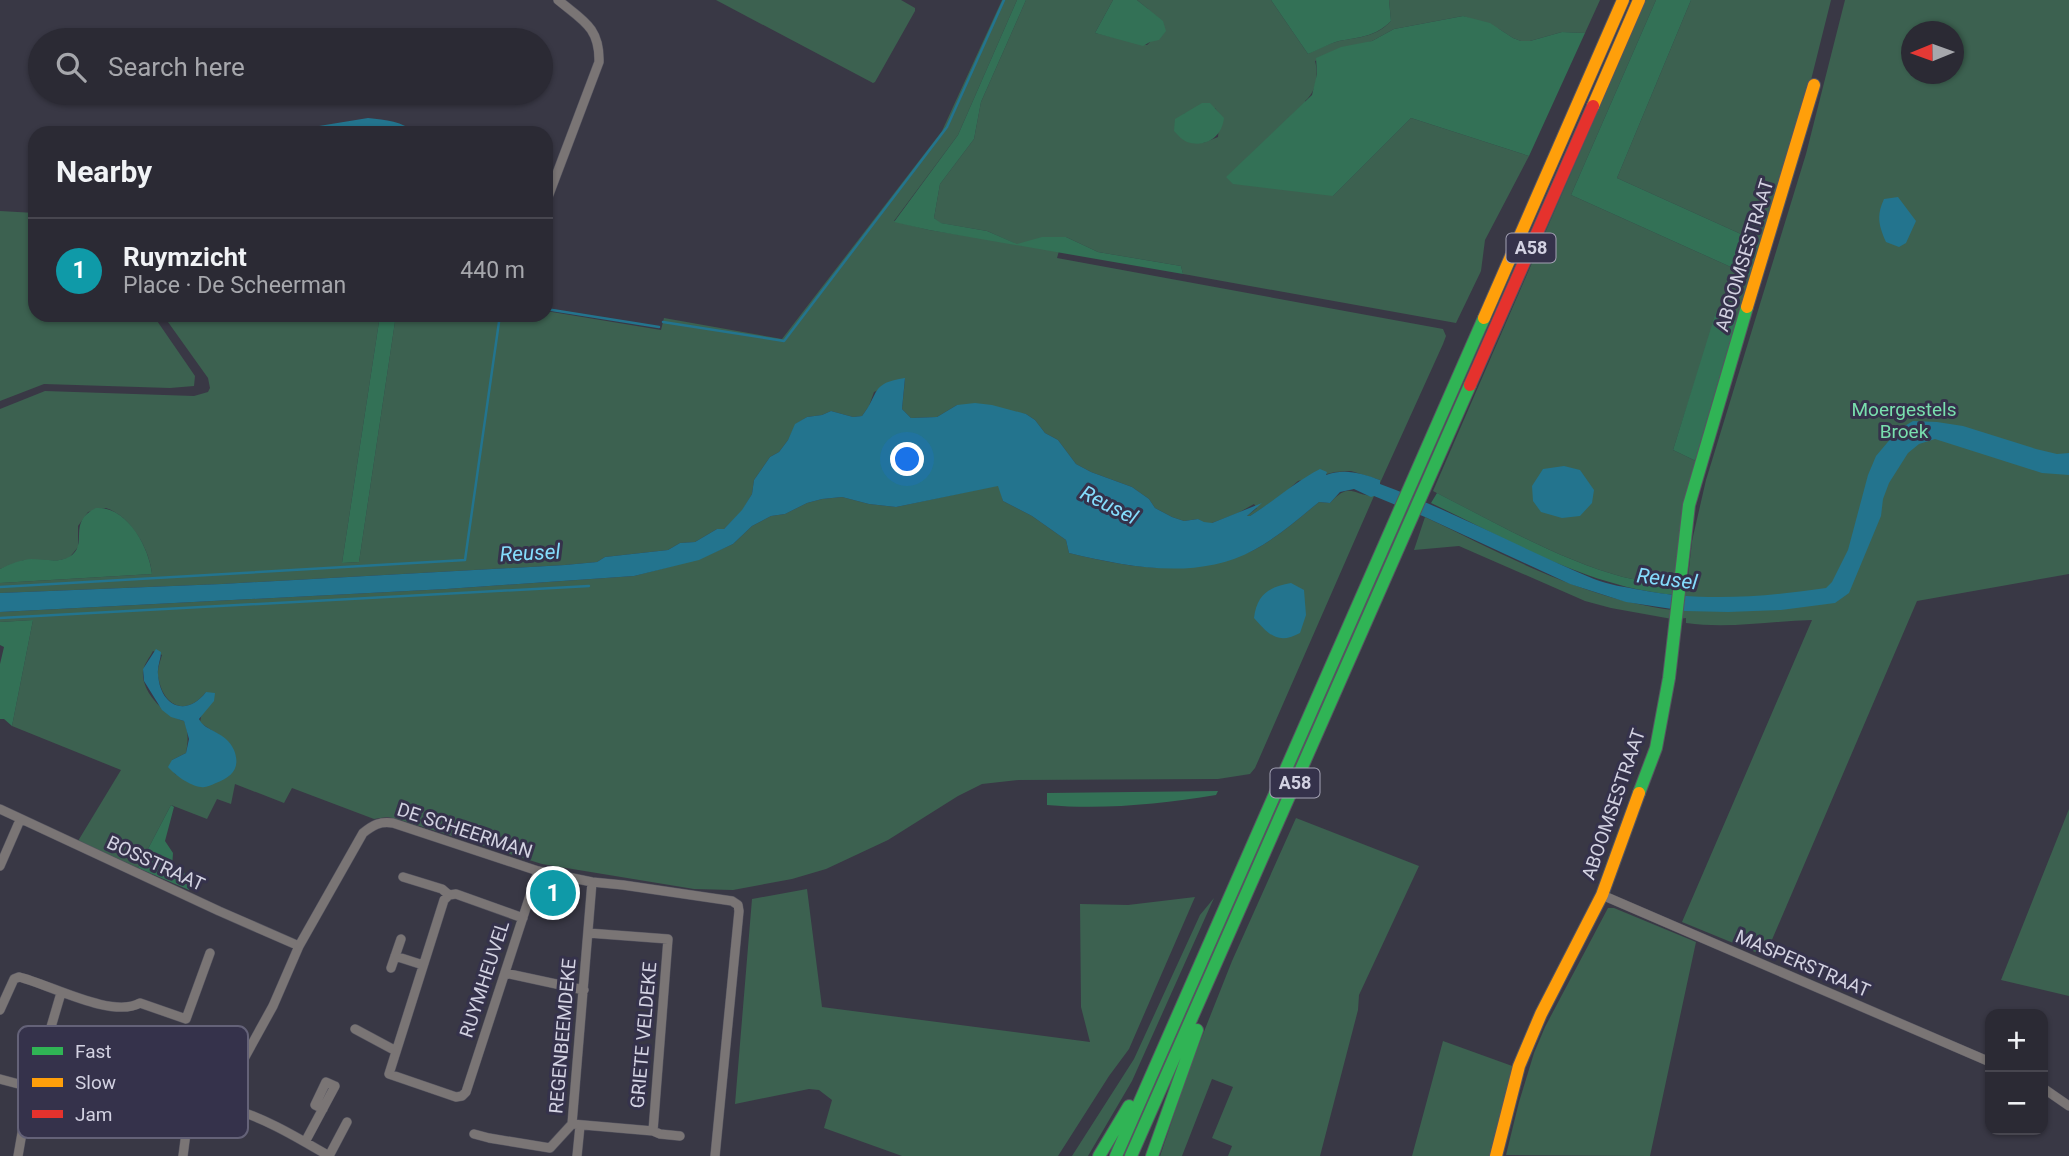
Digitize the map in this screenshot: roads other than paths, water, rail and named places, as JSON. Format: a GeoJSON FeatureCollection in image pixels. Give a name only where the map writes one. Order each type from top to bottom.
{"type":"FeatureCollection","features":[{"type":"Feature","properties":{"kind":"main road","name":"A58"},"geometry":{"type":"LineString","coordinates":[[1116,1156],[1623,0]]}},
{"type":"Feature","properties":{"kind":"main road","name":"A58"},"geometry":{"type":"LineString","coordinates":[[1131,1156],[1639,0]]}},
{"type":"Feature","properties":{"kind":"main road","name":"ABOOMSESTRAAT"},"geometry":{"type":"LineString","coordinates":[[1496,1156],[1519,1066],[1602,895],[1656,748],[1669,678],[1689,505],[1814,85]]}},
{"type":"Feature","properties":{"kind":"main road","name":"A58"},"geometry":{"type":"LineString","coordinates":[[1152,1156],[1228,937]]}},
{"type":"Feature","properties":{"kind":"main road","name":"A58"},"geometry":{"type":"LineString","coordinates":[[1099,1156],[1161,1053]]}},
{"type":"Feature","properties":{"kind":"street"},"geometry":{"type":"LineString","coordinates":[[553,184],[599,62],[599,46],[592,28],[558,0]]}},
{"type":"Feature","properties":{"kind":"street","name":"BOSSTRAAT"},"geometry":{"type":"LineString","coordinates":[[0,809],[299,946]]}},
{"type":"Feature","properties":{"kind":"street"},"geometry":{"type":"LineString","coordinates":[[0,866],[20,820]]}},
{"type":"Feature","properties":{"kind":"street","name":"DE SCHEERMAN"},"geometry":{"type":"LineString","coordinates":[[248,1052],[273,1006],[299,946],[363,833],[372,825],[393,823],[538,872],[592,883],[732,901],[738,905],[724,1083],[715,1156]]}},
{"type":"Feature","properties":{"kind":"street","name":"RUYMHEUVEL"},"geometry":{"type":"LineString","coordinates":[[396,1051],[389,1074],[456,1097],[466,1092],[538,872]]}},
{"type":"Feature","properties":{"kind":"street"},"geometry":{"type":"LineString","coordinates":[[403,877],[443,889],[449,895]]}},
{"type":"Feature","properties":{"kind":"street","name":"REGENBEEMDEKE"},"geometry":{"type":"LineString","coordinates":[[577,1156],[576,1125],[592,883]]}},
{"type":"Feature","properties":{"kind":"street"},"geometry":{"type":"LineString","coordinates":[[355,1029],[396,1051],[444,900],[449,895],[456,894],[523,918]]}},
{"type":"Feature","properties":{"kind":"street","name":"MASPERSTRAAT"},"geometry":{"type":"LineString","coordinates":[[1602,895],[1985,1060]]}},
{"type":"Feature","properties":{"kind":"street","name":"GRIETE VELDEKE"},"geometry":{"type":"LineString","coordinates":[[588,933],[668,939],[653,1131]]}},
{"type":"Feature","properties":{"kind":"street"},"geometry":{"type":"LineString","coordinates":[[391,968],[401,939]]}},
{"type":"Feature","properties":{"kind":"street"},"geometry":{"type":"LineString","coordinates":[[0,1010],[14,979],[19,977],[101,1004],[134,1006],[140,1003],[186,1020],[210,953]]}},
{"type":"Feature","properties":{"kind":"street"},"geometry":{"type":"LineString","coordinates":[[395,956],[423,965]]}},
{"type":"Feature","properties":{"kind":"street"},"geometry":{"type":"LineString","coordinates":[[505,973],[584,990]]}},
{"type":"Feature","properties":{"kind":"street"},"geometry":{"type":"LineString","coordinates":[[51,1026],[61,993]]}},
{"type":"Feature","properties":{"kind":"street"},"geometry":{"type":"LineString","coordinates":[[0,1079],[18,1084]]}},
{"type":"Feature","properties":{"kind":"street"},"geometry":{"type":"LineString","coordinates":[[2048,1091],[2069,1106]]}},
{"type":"Feature","properties":{"kind":"street"},"geometry":{"type":"LineString","coordinates":[[305,1142],[324,1109]]}},
{"type":"Feature","properties":{"kind":"street"},"geometry":{"type":"LineString","coordinates":[[248,1115],[329,1156],[347,1122]]}},
{"type":"Feature","properties":{"kind":"street","name":"REGENBEEMDEKE"},"geometry":{"type":"LineString","coordinates":[[474,1133],[550,1148],[576,1125]]}},
{"type":"Feature","properties":{"kind":"street","name":"GRIETE VELDEKE"},"geometry":{"type":"LineString","coordinates":[[576,1125],[653,1131],[680,1136]]}},
{"type":"Feature","properties":{"kind":"street"},"geometry":{"type":"LineString","coordinates":[[18,1156],[21,1138]]}},
{"type":"Feature","properties":{"kind":"street"},"geometry":{"type":"LineString","coordinates":[[183,1156],[185,1138]]}},
{"type":"Feature","properties":{"kind":"water"},"geometry":{"type":"Polygon","coordinates":[[[368,118],[387,120],[404,126],[319,126],[368,118]]]}},
{"type":"Feature","properties":{"kind":"water"},"geometry":{"type":"Polygon","coordinates":[[[1898,197],[1916,221],[1906,243],[1899,247],[1886,242],[1879,216],[1884,199],[1898,197]]]}},
{"type":"Feature","properties":{"kind":"water","name":"Reusel"},"geometry":{"type":"Polygon","coordinates":[[[905,378],[902,409],[911,418],[937,417],[957,405],[975,403],[1026,414],[1035,420],[1045,433],[1058,440],[1076,464],[1132,487],[1149,499],[1155,508],[1184,521],[1198,519],[1212,523],[1262,503],[1247,516],[1250,516],[1320,469],[1327,472],[1326,475],[1353,472],[1380,480],[1380,484],[1594,579],[1623,587],[1687,596],[1757,596],[1826,588],[1832,582],[1848,550],[1868,475],[1876,456],[1898,430],[1913,421],[1963,426],[2036,449],[2057,454],[2069,453],[2069,475],[2042,473],[1935,439],[1919,444],[1908,453],[1889,483],[1881,516],[1849,593],[1835,603],[1781,610],[1685,611],[1626,602],[1570,584],[1425,517],[1354,489],[1340,492],[1330,503],[1319,502],[1271,539],[1232,560],[1186,568],[1115,563],[1069,553],[1066,540],[1032,516],[1003,501],[998,486],[896,507],[842,497],[822,499],[785,514],[771,516],[752,526],[733,544],[699,560],[634,576],[446,589],[0,612],[0,593],[565,565],[597,562],[605,557],[668,550],[680,543],[695,542],[717,529],[724,529],[742,510],[752,494],[754,480],[770,457],[779,452],[788,440],[795,424],[807,417],[831,411],[853,417],[862,416],[881,386],[905,378]]]}},
{"type":"Feature","properties":{"kind":"water"},"geometry":{"type":"Polygon","coordinates":[[[1564,466],[1580,470],[1594,490],[1592,503],[1580,516],[1562,518],[1541,512],[1533,501],[1532,486],[1543,469],[1564,466]]]}},
{"type":"Feature","properties":{"kind":"water"},"geometry":{"type":"Polygon","coordinates":[[[1291,583],[1304,590],[1306,615],[1300,633],[1280,638],[1269,633],[1254,618],[1258,603],[1265,593],[1291,583]]]}},
{"type":"Feature","properties":{"kind":"water"},"geometry":{"type":"Polygon","coordinates":[[[156,649],[161,652],[158,671],[160,685],[169,701],[175,705],[190,705],[206,692],[215,693],[214,701],[199,719],[206,727],[226,739],[234,750],[236,767],[231,775],[222,781],[207,787],[197,786],[183,780],[168,767],[172,760],[186,753],[189,739],[184,721],[171,717],[162,710],[144,681],[143,669],[156,649]]]}},
{"type":"Feature","properties":{"kind":"waterway"},"geometry":{"type":"LineString","coordinates":[[663,322],[784,341],[947,127],[1004,0]]}},
{"type":"Feature","properties":{"kind":"waterway"},"geometry":{"type":"LineString","coordinates":[[553,310],[659,327]]}},
{"type":"Feature","properties":{"kind":"waterway"},"geometry":{"type":"LineString","coordinates":[[0,587],[465,560],[499,322]]}},
{"type":"Feature","properties":{"kind":"waterway"},"geometry":{"type":"LineString","coordinates":[[0,618],[589,586]]}},
{"type":"Feature","properties":{"kind":"place","name":"Ruymzicht"},"geometry":{"type":"Point","coordinates":[553,893]}},
{"type":"Feature","properties":{"kind":"park label","name":"Moergestels Broek"},"geometry":{"type":"Point","coordinates":[1904,420]}}]}
